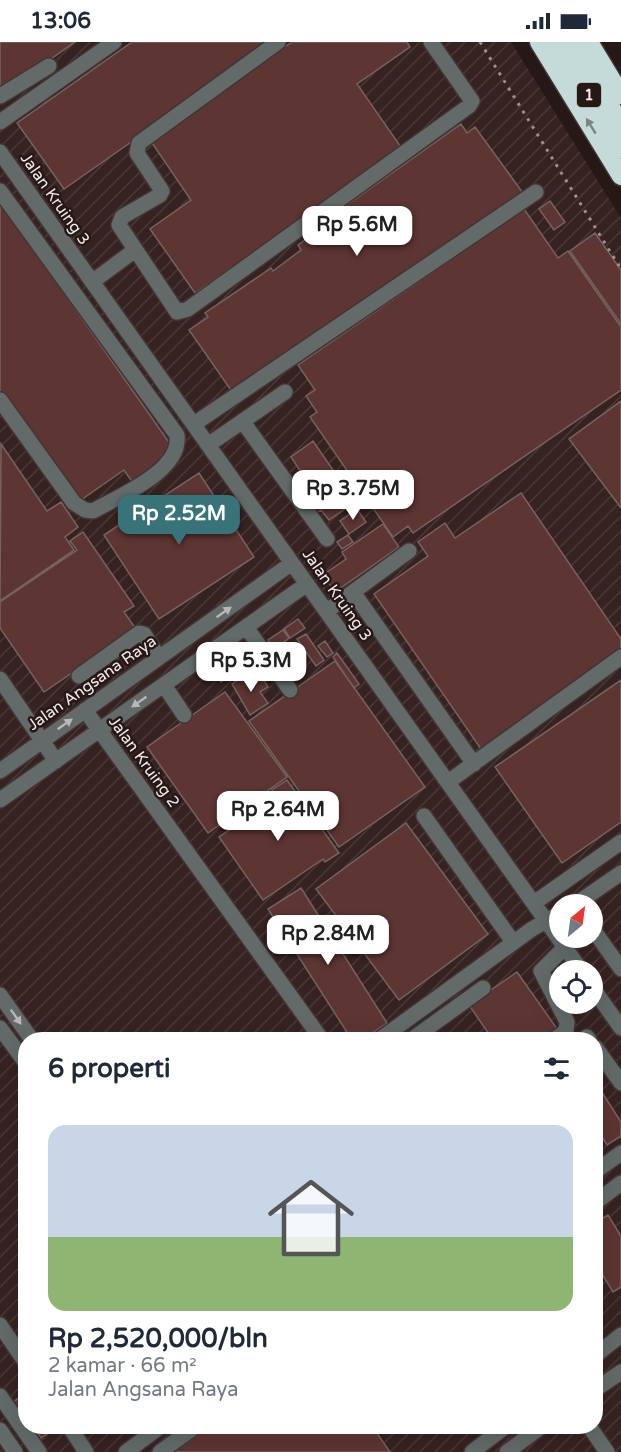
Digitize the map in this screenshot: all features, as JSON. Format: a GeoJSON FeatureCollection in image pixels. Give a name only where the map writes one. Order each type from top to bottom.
{"type":"FeatureCollection","features":[{"type":"Feature","properties":{"kind":"highway"},"geometry":{"type":"LineString","coordinates":[[539,42],[621,176]]}},
{"type":"Feature","properties":{"kind":"highway","name":"1"},"geometry":{"type":"LineString","coordinates":[[556,42],[621,149]]}},
{"type":"Feature","properties":{"kind":"highway","name":"1"},"geometry":{"type":"LineString","coordinates":[[572,42],[621,124]]}},
{"type":"Feature","properties":{"kind":"highway","name":"1"},"geometry":{"type":"LineString","coordinates":[[589,42],[621,95]]}},
{"type":"Feature","properties":{"kind":"highway","name":"1"},"geometry":{"type":"LineString","coordinates":[[602,42],[621,74]]}},
{"type":"Feature","properties":{"kind":"street"},"geometry":{"type":"LineString","coordinates":[[0,122],[114,42]]}},
{"type":"Feature","properties":{"kind":"street"},"geometry":{"type":"LineString","coordinates":[[278,42],[139,143],[136,153],[162,191],[160,195],[120,220],[119,225],[174,310],[181,313],[469,106],[472,101],[431,42]]}},
{"type":"Feature","properties":{"kind":"street"},"geometry":{"type":"LineString","coordinates":[[0,96],[48,66]]}},
{"type":"Feature","properties":{"kind":"street","name":"Jalan Kruing 3"},"geometry":{"type":"LineString","coordinates":[[0,152],[534,903],[549,914]]}},
{"type":"Feature","properties":{"kind":"street"},"geometry":{"type":"LineString","coordinates":[[0,191],[177,435],[177,447],[168,464],[147,480],[93,511],[85,510],[74,503],[0,400]]}},
{"type":"Feature","properties":{"kind":"street"},"geometry":{"type":"LineString","coordinates":[[194,424],[536,192]]}},
{"type":"Feature","properties":{"kind":"street"},"geometry":{"type":"LineString","coordinates":[[92,282],[135,250]]}},
{"type":"Feature","properties":{"kind":"street"},"geometry":{"type":"LineString","coordinates":[[208,445],[285,392]]}},
{"type":"Feature","properties":{"kind":"street"},"geometry":{"type":"LineString","coordinates":[[243,422],[327,539]]}},
{"type":"Feature","properties":{"kind":"street"},"geometry":{"type":"LineString","coordinates":[[327,611],[409,551]]}},
{"type":"Feature","properties":{"kind":"street","name":"Jalan Angsana Raya"},"geometry":{"type":"LineString","coordinates":[[1,768],[292,563]]}},
{"type":"Feature","properties":{"kind":"street"},"geometry":{"type":"LineString","coordinates":[[0,800],[307,584]]}},
{"type":"Feature","properties":{"kind":"street"},"geometry":{"type":"LineString","coordinates":[[352,592],[474,764]]}},
{"type":"Feature","properties":{"kind":"street"},"geometry":{"type":"LineString","coordinates":[[246,627],[290,690]]}},
{"type":"Feature","properties":{"kind":"street"},"geometry":{"type":"LineString","coordinates":[[80,676],[139,633],[144,634],[159,658]]}},
{"type":"Feature","properties":{"kind":"street"},"geometry":{"type":"LineString","coordinates":[[448,782],[621,657]]}},
{"type":"Feature","properties":{"kind":"street"},"geometry":{"type":"LineString","coordinates":[[0,679],[56,761]]}},
{"type":"Feature","properties":{"kind":"street"},"geometry":{"type":"LineString","coordinates":[[164,685],[184,715]]}},
{"type":"Feature","properties":{"kind":"street","name":"Jalan Kruing 2"},"geometry":{"type":"LineString","coordinates":[[85,710],[316,1032]]}},
{"type":"Feature","properties":{"kind":"street"},"geometry":{"type":"LineString","coordinates":[[424,816],[513,942]]}},
{"type":"Feature","properties":{"kind":"street"},"geometry":{"type":"LineString","coordinates":[[534,903],[621,842]]}},
{"type":"Feature","properties":{"kind":"street"},"geometry":{"type":"LineString","coordinates":[[591,894],[621,873]]}},
{"type":"Feature","properties":{"kind":"street"},"geometry":{"type":"LineString","coordinates":[[390,1032],[513,942],[549,920]]}},
{"type":"Feature","properties":{"kind":"street"},"geometry":{"type":"LineString","coordinates":[[603,944],[621,969]]}},
{"type":"Feature","properties":{"kind":"street"},"geometry":{"type":"LineString","coordinates":[[564,948],[541,971],[567,1022],[565,1032]]}},
{"type":"Feature","properties":{"kind":"street"},"geometry":{"type":"LineString","coordinates":[[422,1032],[483,988]]}},
{"type":"Feature","properties":{"kind":"street"},"geometry":{"type":"LineString","coordinates":[[0,995],[26,1032]]}},
{"type":"Feature","properties":{"kind":"street"},"geometry":{"type":"LineString","coordinates":[[603,1003],[621,1028]]}},
{"type":"Feature","properties":{"kind":"street"},"geometry":{"type":"LineString","coordinates":[[0,1028],[18,1052]]}},
{"type":"Feature","properties":{"kind":"street"},"geometry":{"type":"LineString","coordinates":[[603,1058],[621,1083]]}},
{"type":"Feature","properties":{"kind":"street"},"geometry":{"type":"LineString","coordinates":[[603,1167],[621,1153]]}},
{"type":"Feature","properties":{"kind":"street"},"geometry":{"type":"LineString","coordinates":[[603,1197],[621,1183]]}},
{"type":"Feature","properties":{"kind":"street"},"geometry":{"type":"LineString","coordinates":[[0,1325],[18,1351]]}},
{"type":"Feature","properties":{"kind":"street"},"geometry":{"type":"LineString","coordinates":[[603,1349],[621,1335]]}},
{"type":"Feature","properties":{"kind":"street"},"geometry":{"type":"LineString","coordinates":[[603,1384],[621,1372]]}},
{"type":"Feature","properties":{"kind":"street"},"geometry":{"type":"LineString","coordinates":[[0,1396],[18,1422]]}},
{"type":"Feature","properties":{"kind":"street"},"geometry":{"type":"LineString","coordinates":[[0,1430],[15,1452]]}},
{"type":"Feature","properties":{"kind":"street"},"geometry":{"type":"LineString","coordinates":[[26,1434],[39,1452]]}},
{"type":"Feature","properties":{"kind":"street"},"geometry":{"type":"LineString","coordinates":[[74,1434],[86,1452]]}},
{"type":"Feature","properties":{"kind":"street"},"geometry":{"type":"LineString","coordinates":[[126,1452],[150,1434]]}},
{"type":"Feature","properties":{"kind":"street"},"geometry":{"type":"LineString","coordinates":[[160,1452],[182,1434]]}},
{"type":"Feature","properties":{"kind":"street"},"geometry":{"type":"LineString","coordinates":[[472,1452],[496,1434]]}},
{"type":"Feature","properties":{"kind":"street"},"geometry":{"type":"LineString","coordinates":[[507,1452],[531,1434]]}},
{"type":"Feature","properties":{"kind":"street"},"geometry":{"type":"LineString","coordinates":[[595,1434],[607,1452]]}},
{"type":"Feature","properties":{"kind":"shaded area"},"geometry":{"type":"Polygon","coordinates":[[[0,42],[511,42],[621,218],[621,1452],[0,1452],[0,42]]]}},
{"type":"Feature","properties":{"kind":"building"},"geometry":{"type":"Polygon","coordinates":[[[0,42],[75,42],[4,92],[0,87],[0,42]]]}},
{"type":"Feature","properties":{"kind":"building"},"geometry":{"type":"Polygon","coordinates":[[[132,42],[274,42],[64,189],[17,123],[132,42]]]}},
{"type":"Feature","properties":{"kind":"building"},"geometry":{"type":"Polygon","coordinates":[[[292,42],[407,42],[410,47],[357,84],[403,150],[195,293],[150,229],[191,200],[150,140],[292,42]]]}},
{"type":"Feature","properties":{"kind":"building"},"geometry":{"type":"Polygon","coordinates":[[[461,124],[467,133],[475,127],[523,193],[235,396],[189,330],[208,317],[205,313],[271,268],[273,271],[301,250],[298,245],[309,237],[312,242],[315,241],[311,236],[325,225],[323,222],[461,124]]]}},
{"type":"Feature","properties":{"kind":"building"},"geometry":{"type":"Polygon","coordinates":[[[550,201],[565,222],[554,230],[539,209],[550,201]]]}},
{"type":"Feature","properties":{"kind":"building"},"geometry":{"type":"Polygon","coordinates":[[[0,202],[173,448],[162,456],[167,463],[135,486],[124,470],[78,502],[0,391],[0,202]]]}},
{"type":"Feature","properties":{"kind":"building"},"geometry":{"type":"Polygon","coordinates":[[[524,209],[558,258],[568,251],[621,327],[621,390],[413,533],[408,526],[393,537],[310,417],[317,412],[306,396],[315,390],[298,365],[524,209]]]}},
{"type":"Feature","properties":{"kind":"building"},"geometry":{"type":"Polygon","coordinates":[[[595,233],[621,270],[621,324],[570,251],[595,233]]]}},
{"type":"Feature","properties":{"kind":"building"},"geometry":{"type":"Polygon","coordinates":[[[621,401],[621,508],[569,439],[621,401]]]}},
{"type":"Feature","properties":{"kind":"building"},"geometry":{"type":"Polygon","coordinates":[[[313,441],[355,502],[329,520],[321,510],[313,515],[306,506],[315,500],[299,478],[303,475],[291,457],[313,441]]]}},
{"type":"Feature","properties":{"kind":"building"},"geometry":{"type":"Polygon","coordinates":[[[1,444],[47,511],[61,502],[78,527],[65,537],[74,550],[0,601],[1,444]]]}},
{"type":"Feature","properties":{"kind":"building"},"geometry":{"type":"Polygon","coordinates":[[[199,473],[254,557],[159,619],[104,535],[199,473]]]}},
{"type":"Feature","properties":{"kind":"building"},"geometry":{"type":"Polygon","coordinates":[[[521,493],[621,639],[621,653],[481,749],[374,594],[428,556],[418,542],[445,523],[455,538],[521,493]]]}},
{"type":"Feature","properties":{"kind":"building"},"geometry":{"type":"Polygon","coordinates":[[[357,509],[366,522],[349,534],[340,521],[357,509]]]}},
{"type":"Feature","properties":{"kind":"building"},"geometry":{"type":"Polygon","coordinates":[[[383,524],[399,547],[335,592],[323,575],[346,559],[342,552],[383,524]]]}},
{"type":"Feature","properties":{"kind":"building"},"geometry":{"type":"Polygon","coordinates":[[[83,532],[134,606],[124,612],[136,629],[44,692],[0,628],[0,602],[77,550],[70,541],[83,532]]]}},
{"type":"Feature","properties":{"kind":"building"},"geometry":{"type":"Polygon","coordinates":[[[348,535],[353,542],[342,549],[337,542],[348,535]]]}},
{"type":"Feature","properties":{"kind":"building"},"geometry":{"type":"Polygon","coordinates":[[[298,619],[305,628],[290,638],[284,629],[298,619]]]}},
{"type":"Feature","properties":{"kind":"building"},"geometry":{"type":"Polygon","coordinates":[[[283,630],[289,638],[274,649],[268,640],[283,630]]]}},
{"type":"Feature","properties":{"kind":"building"},"geometry":{"type":"Polygon","coordinates":[[[306,634],[324,660],[316,666],[297,639],[306,634]]]}},
{"type":"Feature","properties":{"kind":"building"},"geometry":{"type":"Polygon","coordinates":[[[325,641],[333,653],[327,657],[318,646],[325,641]]]}},
{"type":"Feature","properties":{"kind":"building"},"geometry":{"type":"Polygon","coordinates":[[[337,653],[359,684],[354,688],[333,657],[337,653]]]}},
{"type":"Feature","properties":{"kind":"building"},"geometry":{"type":"Polygon","coordinates":[[[238,658],[243,666],[221,682],[215,674],[238,658]]]}},
{"type":"Feature","properties":{"kind":"building"},"geometry":{"type":"Polygon","coordinates":[[[335,661],[425,787],[339,847],[249,721],[335,661]]]}},
{"type":"Feature","properties":{"kind":"building"},"geometry":{"type":"Polygon","coordinates":[[[247,673],[254,682],[262,677],[268,687],[260,692],[268,703],[250,715],[232,684],[247,673]]]}},
{"type":"Feature","properties":{"kind":"building"},"geometry":{"type":"Polygon","coordinates":[[[621,680],[621,822],[562,863],[495,767],[621,680]]]}},
{"type":"Feature","properties":{"kind":"building"},"geometry":{"type":"Polygon","coordinates":[[[225,692],[287,777],[208,833],[147,747],[225,692]]]}},
{"type":"Feature","properties":{"kind":"building"},"geometry":{"type":"Polygon","coordinates":[[[287,780],[339,853],[325,862],[323,859],[263,900],[219,837],[277,797],[272,790],[287,780]]]}},
{"type":"Feature","properties":{"kind":"building"},"geometry":{"type":"Polygon","coordinates":[[[406,823],[488,934],[399,1000],[316,889],[406,823]]]}},
{"type":"Feature","properties":{"kind":"building"},"geometry":{"type":"Polygon","coordinates":[[[301,888],[387,1023],[374,1032],[347,1032],[268,909],[301,888]]]}},
{"type":"Feature","properties":{"kind":"building"},"geometry":{"type":"Polygon","coordinates":[[[517,972],[559,1032],[488,1032],[469,1005],[517,972]]]}},
{"type":"Feature","properties":{"kind":"building"},"geometry":{"type":"Polygon","coordinates":[[[603,1094],[621,1122],[621,1136],[607,1145],[603,1138],[603,1094]]]}},
{"type":"Feature","properties":{"kind":"building"},"geometry":{"type":"Polygon","coordinates":[[[608,1215],[621,1236],[621,1287],[613,1292],[603,1276],[603,1218],[608,1215]]]}},
{"type":"Feature","properties":{"kind":"building"},"geometry":{"type":"Polygon","coordinates":[[[18,1399],[18,1409],[13,1402],[18,1399]]]}},
{"type":"Feature","properties":{"kind":"building"},"geometry":{"type":"Polygon","coordinates":[[[199,1434],[378,1434],[390,1452],[174,1452],[199,1434]]]}},
{"type":"Feature","properties":{"kind":"railway"},"geometry":{"type":"LineString","coordinates":[[480,42],[621,269]]}}]}
